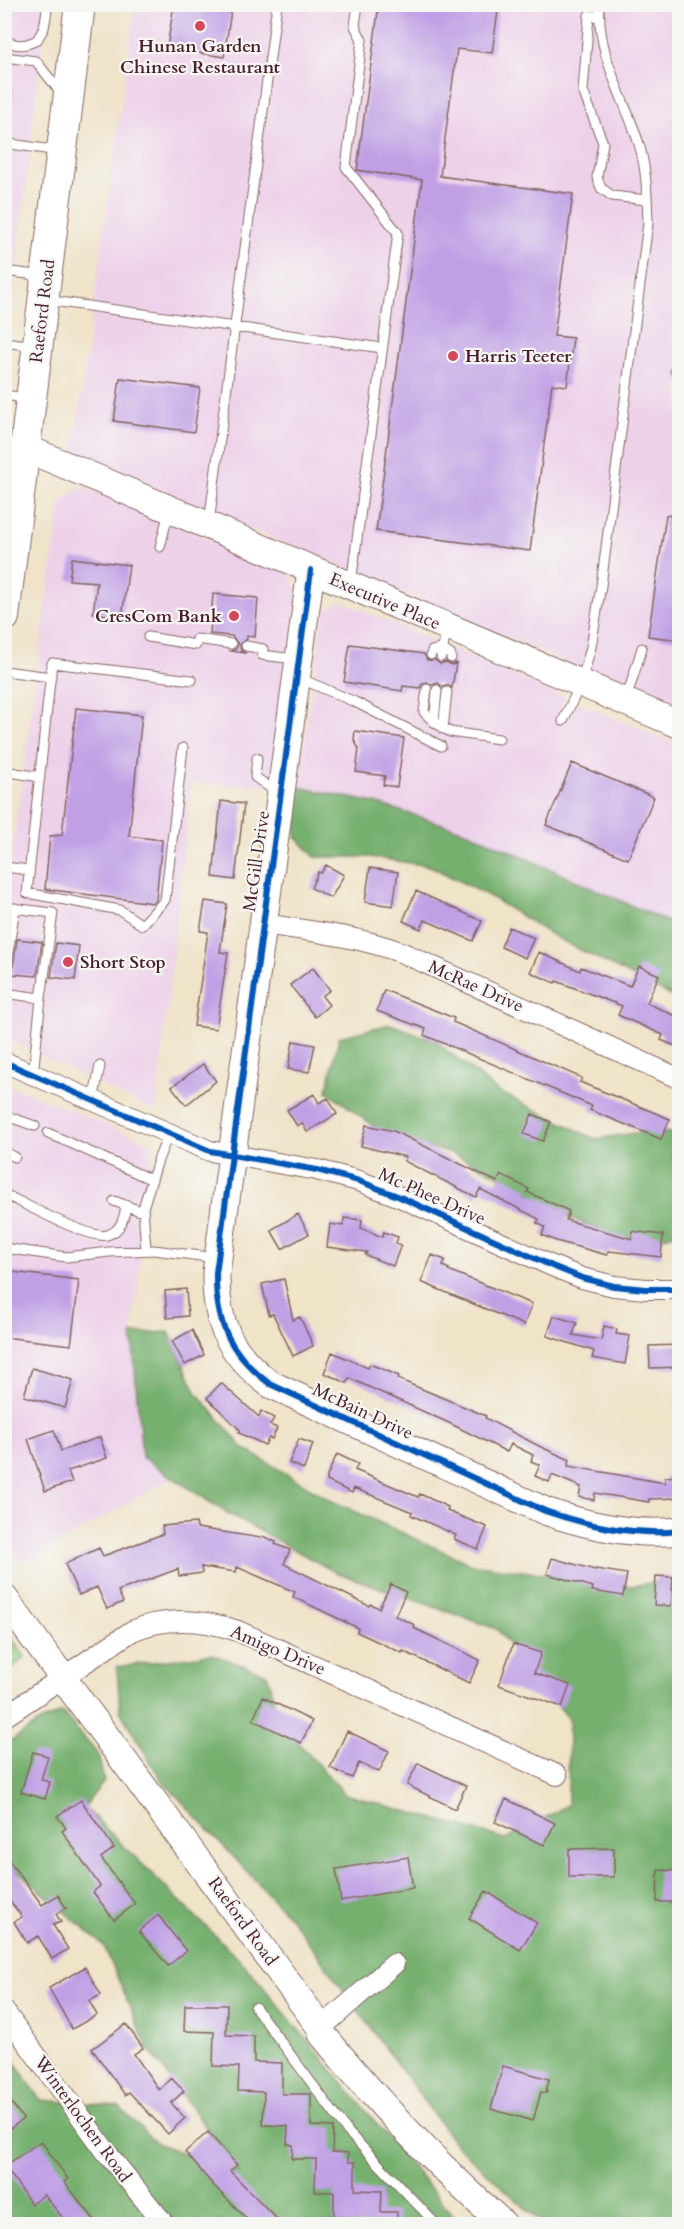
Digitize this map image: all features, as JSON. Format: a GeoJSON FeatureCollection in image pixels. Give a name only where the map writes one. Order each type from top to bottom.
{"type":"FeatureCollection","features":[{"type":"Feature","properties":{"kind":"main road","name":"Raeford Road"},"geometry":{"type":"LineString","coordinates":[[4,617],[18,456],[18,397],[38,346],[80,4]]}},
{"type":"Feature","properties":{"kind":"street","name":"Executive Place"},"geometry":{"type":"LineString","coordinates":[[18,456],[169,509],[350,586],[443,649],[581,683],[680,725]]}},
{"type":"Feature","properties":{"kind":"street","name":"McGill Drive"},"geometry":{"type":"LineString","coordinates":[[231,1156],[311,570]]}},
{"type":"Feature","properties":{"kind":"street","name":"McRae Drive"},"geometry":{"type":"LineString","coordinates":[[263,924],[340,934],[403,953],[680,1079]]}},
{"type":"Feature","properties":{"kind":"street","name":"Mc Phee Drive"},"geometry":{"type":"LineString","coordinates":[[4,1062],[210,1151],[317,1170],[359,1181],[582,1278],[614,1286],[680,1289]]}},
{"type":"Feature","properties":{"kind":"street","name":"McBain Drive"},"geometry":{"type":"LineString","coordinates":[[231,1156],[218,1258],[216,1295],[223,1327],[238,1355],[253,1371],[270,1384],[545,1511],[608,1528],[640,1532],[680,1531]]}},
{"type":"Feature","properties":{"kind":"street","name":"Raeford Road"},"geometry":{"type":"LineString","coordinates":[[4,1598],[321,2028],[322,2034],[407,2133],[453,2180],[503,2224]]}},
{"type":"Feature","properties":{"kind":"street","name":"Amigo Drive"},"geometry":{"type":"LineString","coordinates":[[4,1717],[122,1636],[142,1627],[174,1621],[196,1621],[238,1630],[557,1775]]}},
{"type":"Feature","properties":{"kind":"street"},"geometry":{"type":"LineString","coordinates":[[321,2028],[394,1964]]}},
{"type":"Feature","properties":{"kind":"street","name":"Winterlochen Road"},"geometry":{"type":"LineString","coordinates":[[4,2011],[110,2157],[164,2224]]}},
{"type":"Feature","properties":{"kind":"lane"},"geometry":{"type":"LineString","coordinates":[[4,39],[21,46],[38,40],[44,28],[48,4]]}},
{"type":"Feature","properties":{"kind":"lane"},"geometry":{"type":"LineString","coordinates":[[209,526],[277,4]]}},
{"type":"Feature","properties":{"kind":"lane"},"geometry":{"type":"LineString","coordinates":[[350,586],[398,233],[346,167],[362,40],[355,26],[358,4]]}},
{"type":"Feature","properties":{"kind":"lane"},"geometry":{"type":"LineString","coordinates":[[563,721],[581,683],[591,647],[602,586],[648,223],[646,171],[638,141],[611,76],[599,17],[600,4]]}},
{"type":"Feature","properties":{"kind":"lane"},"geometry":{"type":"LineString","coordinates":[[599,17],[589,15],[582,91],[603,143],[597,177],[601,188],[612,196],[647,200]]}},
{"type":"Feature","properties":{"kind":"lane"},"geometry":{"type":"LineString","coordinates":[[4,57],[36,61],[68,102]]}},
{"type":"Feature","properties":{"kind":"lane"},"geometry":{"type":"LineString","coordinates":[[4,106],[7,92]]}},
{"type":"Feature","properties":{"kind":"lane"},"geometry":{"type":"LineString","coordinates":[[4,143],[62,151]]}},
{"type":"Feature","properties":{"kind":"lane"},"geometry":{"type":"LineString","coordinates":[[4,271],[45,288],[235,327],[382,348]]}},
{"type":"Feature","properties":{"kind":"lane"},"geometry":{"type":"LineString","coordinates":[[4,342],[38,346]]}},
{"type":"Feature","properties":{"kind":"lane"},"geometry":{"type":"LineString","coordinates":[[680,346],[675,371],[680,377]]}},
{"type":"Feature","properties":{"kind":"lane"},"geometry":{"type":"LineString","coordinates":[[160,547],[169,509]]}},
{"type":"Feature","properties":{"kind":"lane"},"geometry":{"type":"LineString","coordinates":[[148,637],[231,644]]}},
{"type":"Feature","properties":{"kind":"lane"},"geometry":{"type":"LineString","coordinates":[[246,646],[298,668],[354,702],[441,746]]}},
{"type":"Feature","properties":{"kind":"lane"},"geometry":{"type":"LineString","coordinates":[[625,702],[642,648]]}},
{"type":"Feature","properties":{"kind":"lane"},"geometry":{"type":"LineString","coordinates":[[4,978],[14,908],[27,893],[52,663],[192,680]]}},
{"type":"Feature","properties":{"kind":"lane"},"geometry":{"type":"LineString","coordinates":[[4,671],[51,677]]}},
{"type":"Feature","properties":{"kind":"lane"},"geometry":{"type":"LineString","coordinates":[[443,729],[437,690],[424,712],[434,722],[443,729],[450,732],[499,739]]}},
{"type":"Feature","properties":{"kind":"lane"},"geometry":{"type":"LineString","coordinates":[[27,893],[120,910],[142,925],[165,900],[183,748]]}},
{"type":"Feature","properties":{"kind":"lane"},"geometry":{"type":"LineString","coordinates":[[257,758],[255,777],[280,796]]}},
{"type":"Feature","properties":{"kind":"lane"},"geometry":{"type":"LineString","coordinates":[[4,771],[40,777]]}},
{"type":"Feature","properties":{"kind":"lane"},"geometry":{"type":"LineString","coordinates":[[4,867],[29,870]]}},
{"type":"Feature","properties":{"kind":"lane"},"geometry":{"type":"LineString","coordinates":[[14,908],[53,913],[33,1075]]}},
{"type":"Feature","properties":{"kind":"lane"},"geometry":{"type":"LineString","coordinates":[[4,993],[41,999]]}},
{"type":"Feature","properties":{"kind":"lane"},"geometry":{"type":"LineString","coordinates":[[93,1101],[100,1066]]}},
{"type":"Feature","properties":{"kind":"lane"},"geometry":{"type":"LineString","coordinates":[[4,1115],[35,1126]]}},
{"type":"Feature","properties":{"kind":"lane"},"geometry":{"type":"LineString","coordinates":[[48,1132],[152,1180]]}},
{"type":"Feature","properties":{"kind":"lane"},"geometry":{"type":"LineString","coordinates":[[146,1250],[143,1212],[169,1134]]}},
{"type":"Feature","properties":{"kind":"lane"},"geometry":{"type":"LineString","coordinates":[[4,1152],[15,1157]]}},
{"type":"Feature","properties":{"kind":"lane"},"geometry":{"type":"LineString","coordinates":[[4,1194],[90,1234],[106,1236],[118,1229],[125,1217],[126,1206]]}},
{"type":"Feature","properties":{"kind":"lane"},"geometry":{"type":"LineString","coordinates":[[114,1201],[143,1212]]}},
{"type":"Feature","properties":{"kind":"lane"},"geometry":{"type":"LineString","coordinates":[[90,1234],[90,1254]]}},
{"type":"Feature","properties":{"kind":"lane"},"geometry":{"type":"LineString","coordinates":[[4,1248],[66,1257],[146,1250],[218,1258]]}},
{"type":"Feature","properties":{"kind":"lane"},"geometry":{"type":"LineString","coordinates":[[255,2007],[348,2132],[436,2224]]}},
{"type":"Feature","properties":{"kind":"shaded area"},"geometry":{"type":"Polygon","coordinates":[[[5,5],[47,5],[5,363],[5,5]]]}},
{"type":"Feature","properties":{"kind":"shaded area"},"geometry":{"type":"Polygon","coordinates":[[[135,5],[679,5],[679,707],[563,661],[73,454],[135,5]]]}},
{"type":"Feature","properties":{"kind":"shaded area"},"geometry":{"type":"Polygon","coordinates":[[[83,486],[289,573],[298,591],[274,786],[191,783],[156,1112],[5,1038],[5,901],[61,500],[83,486]]]}},
{"type":"Feature","properties":{"kind":"shaded area"},"geometry":{"type":"Polygon","coordinates":[[[341,601],[666,740],[679,743],[679,927],[468,832],[375,803],[298,787],[323,613],[341,601]]]}},
{"type":"Feature","properties":{"kind":"shaded area"},"geometry":{"type":"Polygon","coordinates":[[[4,1083],[153,1144],[132,1334],[138,1404],[220,1449],[24,1564],[4,1535],[4,1083]]]}},
{"type":"Feature","properties":{"kind":"green space"},"geometry":{"type":"Polygon","coordinates":[[[298,787],[375,803],[468,832],[679,927],[679,1000],[557,938],[489,896],[430,866],[370,857],[315,857],[296,837],[298,787]]]}},
{"type":"Feature","properties":{"kind":"green space"},"geometry":{"type":"Polygon","coordinates":[[[390,1024],[434,1040],[499,1092],[595,1139],[642,1132],[680,1133],[679,1233],[636,1244],[560,1214],[511,1181],[454,1154],[387,1136],[327,1091],[339,1037],[390,1024]]]}},
{"type":"Feature","properties":{"kind":"green space"},"geometry":{"type":"Polygon","coordinates":[[[169,1332],[196,1392],[243,1448],[330,1500],[471,1564],[631,1586],[679,1579],[679,2224],[543,2224],[455,2144],[294,1922],[160,1778],[120,1711],[117,1667],[212,1654],[267,1674],[280,1723],[345,1794],[506,1839],[568,1805],[569,1719],[497,1629],[335,1572],[222,1510],[142,1457],[132,1334],[169,1332]]]}},
{"type":"Feature","properties":{"kind":"green space"},"geometry":{"type":"Polygon","coordinates":[[[5,1628],[25,1657],[4,1674],[5,1628]]]}},
{"type":"Feature","properties":{"kind":"green space"},"geometry":{"type":"Polygon","coordinates":[[[62,1712],[98,1754],[104,1781],[84,1807],[245,1965],[460,2224],[5,2224],[4,2047],[41,2100],[118,2106],[156,2143],[239,2173],[147,2047],[104,1946],[14,1868],[5,1854],[5,1745],[40,1722],[62,1712]]]}},
{"type":"Feature","properties":{"kind":"building","name":"Hunan Garden Chinese Restaurant"},"geometry":{"type":"Polygon","coordinates":[[[174,4],[232,4],[224,57],[167,48],[174,4]]]}},
{"type":"Feature","properties":{"kind":"building"},"geometry":{"type":"Polygon","coordinates":[[[379,4],[499,4],[492,53],[457,49],[440,176],[573,194],[554,336],[573,338],[567,386],[552,384],[530,551],[376,531],[422,180],[357,170],[379,4]]]}},
{"type":"Feature","properties":{"kind":"building"},"geometry":{"type":"Polygon","coordinates":[[[120,378],[200,388],[194,432],[114,421],[120,378]]]}},
{"type":"Feature","properties":{"kind":"building"},"geometry":{"type":"Polygon","coordinates":[[[666,515],[680,517],[680,640],[648,636],[666,515]]]}},
{"type":"Feature","properties":{"kind":"building"},"geometry":{"type":"Polygon","coordinates":[[[72,558],[129,565],[122,617],[93,613],[97,582],[69,580],[72,558]]]}},
{"type":"Feature","properties":{"kind":"building","name":"CresCom Bank"},"geometry":{"type":"Polygon","coordinates":[[[213,594],[258,598],[255,637],[247,636],[247,639],[240,644],[241,651],[246,653],[231,651],[236,649],[238,644],[232,636],[210,634],[213,594]]]}},
{"type":"Feature","properties":{"kind":"building"},"geometry":{"type":"Polygon","coordinates":[[[350,644],[424,654],[427,660],[435,660],[440,664],[456,663],[452,688],[448,685],[443,687],[438,683],[432,685],[427,682],[420,688],[403,686],[402,691],[344,682],[350,644]]]}},
{"type":"Feature","properties":{"kind":"building"},"geometry":{"type":"Polygon","coordinates":[[[76,708],[142,715],[129,836],[162,840],[156,900],[153,903],[45,889],[50,836],[62,835],[76,708]]]}},
{"type":"Feature","properties":{"kind":"building"},"geometry":{"type":"Polygon","coordinates":[[[355,731],[404,738],[397,787],[383,785],[385,776],[356,772],[359,749],[354,740],[355,731]]]}},
{"type":"Feature","properties":{"kind":"building"},"geometry":{"type":"Polygon","coordinates":[[[572,763],[654,797],[628,859],[546,825],[572,763]]]}},
{"type":"Feature","properties":{"kind":"building"},"geometry":{"type":"Polygon","coordinates":[[[221,801],[244,804],[235,880],[213,877],[221,801]]]}},
{"type":"Feature","properties":{"kind":"building"},"geometry":{"type":"Polygon","coordinates":[[[326,865],[344,875],[331,898],[311,888],[318,872],[321,873],[326,865]]]}},
{"type":"Feature","properties":{"kind":"building"},"geometry":{"type":"Polygon","coordinates":[[[370,868],[398,872],[393,906],[365,902],[370,868]]]}},
{"type":"Feature","properties":{"kind":"building"},"geometry":{"type":"Polygon","coordinates":[[[416,891],[482,921],[473,941],[425,920],[421,929],[403,921],[416,891]]]}},
{"type":"Feature","properties":{"kind":"building"},"geometry":{"type":"Polygon","coordinates":[[[205,901],[227,904],[220,952],[228,953],[216,1029],[194,1026],[208,932],[200,931],[205,901]]]}},
{"type":"Feature","properties":{"kind":"building"},"geometry":{"type":"Polygon","coordinates":[[[509,927],[534,938],[525,958],[501,947],[509,927]]]}},
{"type":"Feature","properties":{"kind":"building"},"geometry":{"type":"Polygon","coordinates":[[[17,939],[42,942],[37,976],[12,974],[17,939]]]}},
{"type":"Feature","properties":{"kind":"building","name":"Short Stop"},"geometry":{"type":"Polygon","coordinates":[[[56,943],[79,946],[75,980],[51,977],[56,943]]]}},
{"type":"Feature","properties":{"kind":"building"},"geometry":{"type":"Polygon","coordinates":[[[539,952],[580,971],[581,967],[630,986],[639,966],[659,975],[647,1003],[680,1018],[680,1048],[661,1040],[663,1035],[618,1015],[622,1006],[530,972],[539,952]]]}},
{"type":"Feature","properties":{"kind":"building"},"geometry":{"type":"Polygon","coordinates":[[[313,968],[330,990],[322,996],[329,1005],[315,1017],[290,985],[313,968]]]}},
{"type":"Feature","properties":{"kind":"building"},"geometry":{"type":"Polygon","coordinates":[[[384,990],[454,1018],[453,1022],[582,1078],[580,1082],[670,1119],[661,1139],[590,1110],[592,1106],[424,1035],[426,1029],[377,1011],[384,990]]]}},
{"type":"Feature","properties":{"kind":"building"},"geometry":{"type":"Polygon","coordinates":[[[293,1041],[315,1045],[309,1072],[288,1069],[293,1041]]]}},
{"type":"Feature","properties":{"kind":"building"},"geometry":{"type":"Polygon","coordinates":[[[203,1064],[216,1081],[186,1105],[172,1087],[203,1064]]]}},
{"type":"Feature","properties":{"kind":"building"},"geometry":{"type":"Polygon","coordinates":[[[314,1094],[319,1103],[328,1098],[337,1114],[307,1132],[302,1123],[297,1126],[287,1110],[314,1094]]]}},
{"type":"Feature","properties":{"kind":"building"},"geometry":{"type":"Polygon","coordinates":[[[532,1114],[551,1122],[543,1141],[524,1134],[532,1114]]]}},
{"type":"Feature","properties":{"kind":"building"},"geometry":{"type":"Polygon","coordinates":[[[366,1125],[394,1131],[497,1182],[501,1175],[529,1189],[527,1192],[569,1211],[566,1220],[632,1239],[632,1231],[663,1235],[661,1257],[609,1251],[607,1255],[542,1235],[545,1227],[537,1223],[539,1219],[480,1189],[476,1197],[404,1161],[406,1157],[361,1146],[366,1125]]]}},
{"type":"Feature","properties":{"kind":"building"},"geometry":{"type":"Polygon","coordinates":[[[298,1214],[309,1234],[282,1249],[271,1230],[298,1214]]]}},
{"type":"Feature","properties":{"kind":"building"},"geometry":{"type":"Polygon","coordinates":[[[344,1218],[362,1220],[361,1228],[382,1237],[384,1232],[398,1237],[396,1243],[401,1245],[393,1266],[365,1255],[367,1252],[327,1247],[330,1224],[343,1226],[344,1218]]]}},
{"type":"Feature","properties":{"kind":"building"},"geometry":{"type":"Polygon","coordinates":[[[432,1255],[445,1260],[443,1266],[448,1270],[532,1304],[524,1325],[421,1282],[432,1255]]]}},
{"type":"Feature","properties":{"kind":"building"},"geometry":{"type":"Polygon","coordinates":[[[4,1271],[79,1280],[71,1345],[4,1337],[4,1271]]]}},
{"type":"Feature","properties":{"kind":"building"},"geometry":{"type":"Polygon","coordinates":[[[284,1279],[293,1320],[300,1317],[313,1346],[293,1356],[273,1314],[269,1315],[262,1284],[284,1279]]]}},
{"type":"Feature","properties":{"kind":"building"},"geometry":{"type":"Polygon","coordinates":[[[186,1289],[188,1316],[167,1318],[165,1291],[186,1289]]]}},
{"type":"Feature","properties":{"kind":"building"},"geometry":{"type":"Polygon","coordinates":[[[554,1316],[577,1323],[573,1335],[601,1340],[604,1326],[617,1329],[616,1334],[630,1336],[625,1364],[592,1358],[594,1351],[547,1336],[554,1316]]]}},
{"type":"Feature","properties":{"kind":"building"},"geometry":{"type":"Polygon","coordinates":[[[192,1330],[204,1355],[185,1365],[172,1341],[192,1330]]]}},
{"type":"Feature","properties":{"kind":"building"},"geometry":{"type":"Polygon","coordinates":[[[680,1345],[680,1367],[650,1368],[649,1346],[680,1345]]]}},
{"type":"Feature","properties":{"kind":"building"},"geometry":{"type":"Polygon","coordinates":[[[332,1352],[368,1368],[370,1364],[399,1376],[398,1379],[486,1416],[485,1418],[570,1460],[568,1466],[665,1483],[665,1477],[680,1476],[680,1498],[649,1499],[649,1502],[595,1493],[594,1500],[579,1497],[581,1487],[552,1475],[549,1482],[535,1476],[540,1465],[531,1461],[533,1455],[511,1444],[507,1452],[349,1378],[347,1383],[324,1373],[332,1352]]]}},
{"type":"Feature","properties":{"kind":"building"},"geometry":{"type":"Polygon","coordinates":[[[32,1368],[73,1380],[65,1408],[24,1396],[32,1368]]]}},
{"type":"Feature","properties":{"kind":"building"},"geometry":{"type":"Polygon","coordinates":[[[221,1383],[259,1417],[261,1411],[274,1418],[270,1425],[277,1428],[272,1439],[269,1438],[265,1445],[239,1433],[240,1430],[207,1398],[221,1383]]]}},
{"type":"Feature","properties":{"kind":"building"},"geometry":{"type":"Polygon","coordinates":[[[54,1430],[61,1451],[100,1437],[107,1458],[68,1471],[72,1482],[45,1491],[28,1439],[54,1430]]]}},
{"type":"Feature","properties":{"kind":"building"},"geometry":{"type":"Polygon","coordinates":[[[299,1439],[313,1444],[304,1469],[289,1463],[299,1439]]]}},
{"type":"Feature","properties":{"kind":"building"},"geometry":{"type":"Polygon","coordinates":[[[337,1454],[358,1464],[355,1470],[418,1497],[420,1494],[448,1507],[447,1511],[487,1527],[478,1549],[454,1539],[456,1535],[411,1515],[412,1512],[354,1488],[352,1493],[327,1481],[337,1454]]]}},
{"type":"Feature","properties":{"kind":"building"},"geometry":{"type":"Polygon","coordinates":[[[196,1523],[197,1528],[261,1538],[262,1536],[276,1542],[275,1544],[290,1550],[284,1564],[369,1606],[370,1604],[379,1608],[391,1584],[406,1592],[395,1616],[415,1625],[414,1628],[480,1660],[469,1683],[357,1632],[358,1628],[293,1597],[295,1592],[237,1567],[236,1572],[201,1567],[202,1573],[179,1576],[178,1569],[118,1591],[123,1602],[107,1609],[97,1587],[79,1595],[65,1564],[99,1548],[103,1556],[163,1534],[162,1526],[196,1523]]]}},
{"type":"Feature","properties":{"kind":"building"},"geometry":{"type":"Polygon","coordinates":[[[552,1558],[595,1570],[627,1574],[623,1596],[592,1591],[593,1587],[547,1574],[552,1558]]]}},
{"type":"Feature","properties":{"kind":"building"},"geometry":{"type":"Polygon","coordinates":[[[656,1576],[673,1577],[671,1606],[654,1605],[656,1576]]]}},
{"type":"Feature","properties":{"kind":"building"},"geometry":{"type":"Polygon","coordinates":[[[513,1644],[541,1653],[534,1673],[570,1685],[562,1707],[499,1685],[513,1644]]]}},
{"type":"Feature","properties":{"kind":"building"},"geometry":{"type":"Polygon","coordinates":[[[263,1697],[312,1721],[301,1743],[253,1720],[263,1697]]]}},
{"type":"Feature","properties":{"kind":"building"},"geometry":{"type":"Polygon","coordinates":[[[347,1731],[389,1751],[379,1772],[359,1763],[352,1778],[330,1768],[347,1731]]]}},
{"type":"Feature","properties":{"kind":"building"},"geometry":{"type":"Polygon","coordinates":[[[33,1752],[48,1756],[41,1780],[50,1782],[45,1799],[21,1792],[33,1752]]]}},
{"type":"Feature","properties":{"kind":"building"},"geometry":{"type":"Polygon","coordinates":[[[418,1763],[466,1786],[455,1809],[407,1785],[418,1763]]]}},
{"type":"Feature","properties":{"kind":"building"},"geometry":{"type":"Polygon","coordinates":[[[506,1799],[555,1823],[544,1845],[495,1822],[506,1799]]]}},
{"type":"Feature","properties":{"kind":"building"},"geometry":{"type":"Polygon","coordinates":[[[81,1800],[114,1848],[101,1858],[135,1904],[114,1920],[93,1892],[100,1886],[62,1831],[66,1828],[57,1816],[81,1800]]]}},
{"type":"Feature","properties":{"kind":"building"},"geometry":{"type":"Polygon","coordinates":[[[614,1848],[614,1877],[569,1877],[569,1849],[614,1848]]]}},
{"type":"Feature","properties":{"kind":"building"},"geometry":{"type":"Polygon","coordinates":[[[4,1854],[42,1905],[58,1895],[66,1908],[56,1914],[61,1922],[53,1925],[68,1949],[52,1959],[38,1936],[27,1943],[14,1922],[22,1917],[4,1893],[4,1854]]]}},
{"type":"Feature","properties":{"kind":"building"},"geometry":{"type":"Polygon","coordinates":[[[408,1857],[413,1888],[341,1901],[336,1869],[408,1857]]]}},
{"type":"Feature","properties":{"kind":"building"},"geometry":{"type":"Polygon","coordinates":[[[658,1870],[680,1871],[680,1902],[657,1902],[658,1870]]]}},
{"type":"Feature","properties":{"kind":"building"},"geometry":{"type":"Polygon","coordinates":[[[486,1891],[537,1923],[520,1950],[469,1918],[486,1891]]]}},
{"type":"Feature","properties":{"kind":"building"},"geometry":{"type":"Polygon","coordinates":[[[158,1915],[186,1951],[168,1966],[139,1931],[158,1915]]]}},
{"type":"Feature","properties":{"kind":"building"},"geometry":{"type":"Polygon","coordinates":[[[85,1967],[101,1995],[89,2001],[97,2015],[72,2029],[49,1988],[85,1967]]]}},
{"type":"Feature","properties":{"kind":"building"},"geometry":{"type":"Polygon","coordinates":[[[185,2005],[227,2005],[226,2035],[254,2036],[254,2062],[282,2063],[282,2094],[311,2094],[311,2126],[333,2127],[332,2152],[348,2153],[348,2162],[355,2162],[355,2190],[382,2191],[381,2212],[397,2212],[397,2224],[334,2224],[334,2192],[315,2192],[316,2159],[292,2159],[293,2145],[287,2144],[288,2126],[263,2125],[264,2092],[238,2091],[239,2067],[213,2066],[214,2032],[184,2031],[185,2005]]]}},
{"type":"Feature","properties":{"kind":"building"},"geometry":{"type":"Polygon","coordinates":[[[126,2024],[143,2048],[134,2054],[159,2090],[171,2078],[184,2091],[171,2103],[185,2118],[168,2134],[129,2092],[125,2095],[92,2049],[126,2024]]]}},
{"type":"Feature","properties":{"kind":"building"},"geometry":{"type":"Polygon","coordinates":[[[503,2066],[549,2079],[546,2093],[541,2092],[533,2121],[491,2109],[503,2066]]]}},
{"type":"Feature","properties":{"kind":"building"},"geometry":{"type":"Polygon","coordinates":[[[4,2092],[23,2119],[4,2133],[4,2092]]]}},
{"type":"Feature","properties":{"kind":"building"},"geometry":{"type":"Polygon","coordinates":[[[208,2132],[237,2165],[230,2171],[282,2224],[252,2224],[213,2185],[185,2152],[208,2132]]]}},
{"type":"Feature","properties":{"kind":"building"},"geometry":{"type":"Polygon","coordinates":[[[41,2141],[68,2179],[64,2182],[98,2224],[68,2224],[44,2195],[31,2204],[5,2166],[41,2141]]]}},
{"type":"Feature","properties":{"kind":"cycle path"},"geometry":{"type":"LineString","coordinates":[[311,570],[216,1273],[216,1291],[222,1322],[235,1349],[256,1373],[270,1384],[545,1511],[611,1529],[645,1532],[680,1531]]}},
{"type":"Feature","properties":{"kind":"cycle path"},"geometry":{"type":"LineString","coordinates":[[4,1062],[210,1151],[317,1170],[359,1181],[582,1278],[614,1286],[680,1289]]}},
{"type":"Feature","properties":{"kind":"place","name":"Hunan Garden Chinese Restaurant"},"geometry":{"type":"Point","coordinates":[200,26]}},
{"type":"Feature","properties":{"kind":"place","name":"Harris Teeter"},"geometry":{"type":"Point","coordinates":[453,356]}},
{"type":"Feature","properties":{"kind":"place","name":"CresCom Bank"},"geometry":{"type":"Point","coordinates":[234,616]}},
{"type":"Feature","properties":{"kind":"place","name":"Short Stop"},"geometry":{"type":"Point","coordinates":[68,962]}}]}
